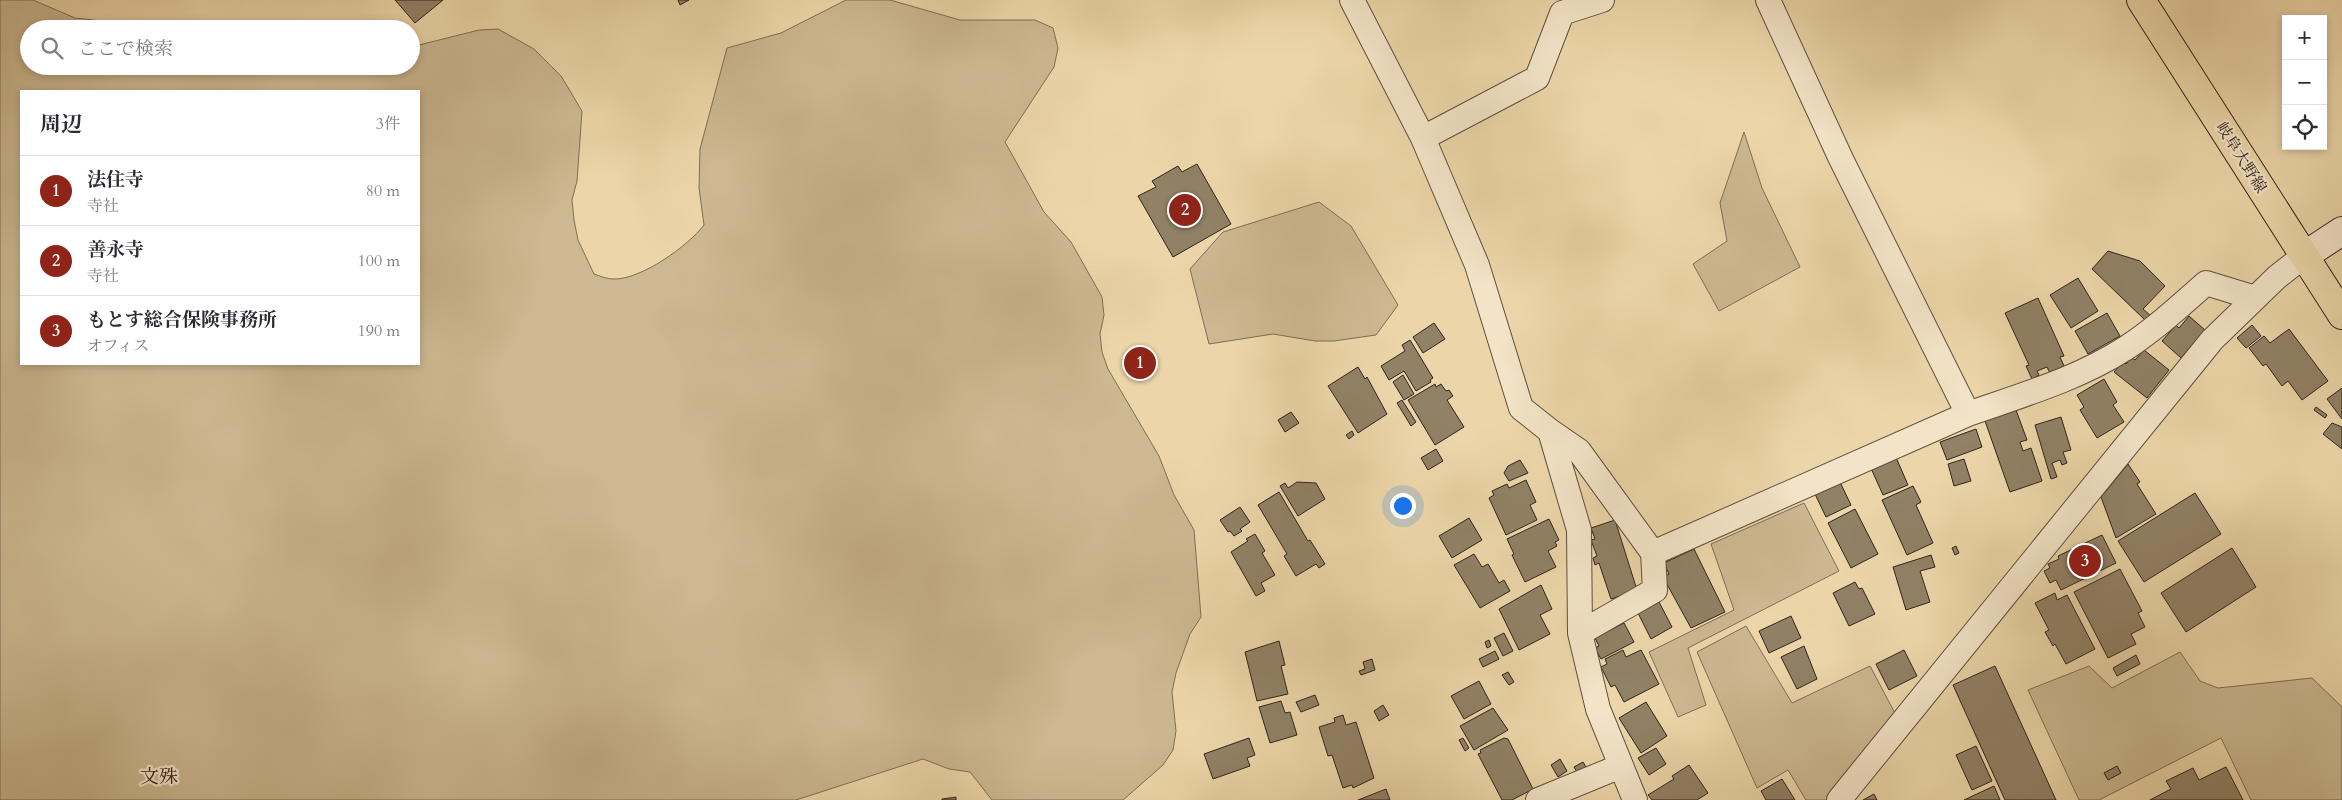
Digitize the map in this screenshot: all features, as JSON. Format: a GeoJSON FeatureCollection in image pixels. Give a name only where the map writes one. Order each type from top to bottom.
{"type":"FeatureCollection","features":[{"type":"Feature","properties":{"kind":"main road","name":"岐阜大野線"},"geometry":{"type":"LineString","coordinates":[[2141,0],[2342,315]]}},
{"type":"Feature","properties":{"kind":"main road"},"geometry":{"type":"LineString","coordinates":[[2304,256],[2342,231]]}},
{"type":"Feature","properties":{"kind":"street"},"geometry":{"type":"LineString","coordinates":[[1352,0],[1423,138],[1476,265],[1521,408],[1579,451],[1653,553],[1655,590],[1580,633]]}},
{"type":"Feature","properties":{"kind":"street"},"geometry":{"type":"LineString","coordinates":[[1423,138],[1537,78],[1562,13],[1602,0]]}},
{"type":"Feature","properties":{"kind":"street"},"geometry":{"type":"LineString","coordinates":[[1768,0],[1840,159],[1968,414]]}},
{"type":"Feature","properties":{"kind":"street"},"geometry":{"type":"LineString","coordinates":[[1839,800],[2212,340],[2277,277],[2304,256]]}},
{"type":"Feature","properties":{"kind":"street"},"geometry":{"type":"LineString","coordinates":[[1653,553],[1968,414],[2072,377],[2126,348],[2163,321],[2206,283],[2255,298]]}},
{"type":"Feature","properties":{"kind":"street"},"geometry":{"type":"LineString","coordinates":[[1550,431],[1579,530],[1580,633],[1598,709],[1635,800]]}},
{"type":"Feature","properties":{"kind":"street"},"geometry":{"type":"LineString","coordinates":[[1538,800],[1620,766]]}},
{"type":"Feature","properties":{"kind":"shaded area"},"geometry":{"type":"Polygon","coordinates":[[[0,0],[33,0],[75,18],[93,20],[20,20],[20,75],[420,75],[420,45],[479,30],[498,29],[534,49],[561,76],[582,111],[577,181],[572,200],[574,220],[578,240],[594,274],[613,279],[624,278],[650,268],[676,252],[704,225],[699,188],[700,149],[727,48],[781,33],[846,0],[890,0],[960,20],[1035,20],[1053,28],[1058,48],[1054,67],[1005,142],[1044,212],[1071,242],[1102,297],[1104,315],[1100,334],[1102,352],[1108,369],[1159,456],[1174,495],[1194,530],[1201,617],[1190,634],[1176,673],[1172,692],[1176,731],[1173,750],[1163,765],[1123,800],[992,800],[970,772],[949,769],[923,759],[796,800],[0,800],[0,0]]]}},
{"type":"Feature","properties":{"kind":"shaded area"},"geometry":{"type":"Polygon","coordinates":[[[1744,132],[1762,188],[1800,267],[1719,311],[1693,264],[1727,241],[1720,203],[1744,132]]]}},
{"type":"Feature","properties":{"kind":"shaded area"},"geometry":{"type":"Polygon","coordinates":[[[1319,202],[1351,226],[1398,305],[1376,335],[1334,341],[1315,341],[1273,334],[1209,344],[1190,269],[1223,232],[1319,202]]]}},
{"type":"Feature","properties":{"kind":"shaded area"},"geometry":{"type":"Polygon","coordinates":[[[1804,503],[1839,571],[1688,648],[1706,705],[1678,717],[1649,652],[1734,610],[1711,544],[1804,503]]]}},
{"type":"Feature","properties":{"kind":"shaded area"},"geometry":{"type":"Polygon","coordinates":[[[1746,626],[1792,703],[1870,666],[1898,719],[1830,800],[1806,800],[1788,770],[1757,788],[1697,652],[1746,626]]]}},
{"type":"Feature","properties":{"kind":"shaded area"},"geometry":{"type":"Polygon","coordinates":[[[2180,652],[2200,681],[2218,688],[2312,678],[2342,707],[2342,800],[2251,800],[2221,738],[2099,800],[2079,800],[2028,690],[2089,666],[2112,688],[2180,652]]]}},
{"type":"Feature","properties":{"kind":"building"},"geometry":{"type":"Polygon","coordinates":[[[395,0],[443,0],[419,20],[412,20],[395,0]]]}},
{"type":"Feature","properties":{"kind":"building"},"geometry":{"type":"Polygon","coordinates":[[[678,0],[689,0],[680,5],[678,0]]]}},
{"type":"Feature","properties":{"kind":"building"},"geometry":{"type":"Polygon","coordinates":[[[1197,164],[1231,224],[1173,257],[1138,196],[1156,187],[1152,181],[1178,166],[1182,172],[1197,164]]]}},
{"type":"Feature","properties":{"kind":"building"},"geometry":{"type":"Polygon","coordinates":[[[2108,251],[2140,261],[2165,286],[2143,309],[2151,316],[2146,321],[2092,269],[2108,251]]]}},
{"type":"Feature","properties":{"kind":"building"},"geometry":{"type":"Polygon","coordinates":[[[2078,278],[2098,311],[2071,328],[2050,295],[2078,278]]]}},
{"type":"Feature","properties":{"kind":"building"},"geometry":{"type":"Polygon","coordinates":[[[2038,298],[2064,356],[2060,357],[2064,366],[2050,373],[2047,367],[2037,371],[2039,375],[2032,379],[2026,366],[2029,365],[2005,313],[2038,298]]]}},
{"type":"Feature","properties":{"kind":"building"},"geometry":{"type":"Polygon","coordinates":[[[2107,313],[2120,336],[2088,354],[2075,331],[2107,313]]]}},
{"type":"Feature","properties":{"kind":"building"},"geometry":{"type":"Polygon","coordinates":[[[2189,316],[2205,330],[2181,358],[2162,341],[2176,325],[2179,328],[2189,316]]]}},
{"type":"Feature","properties":{"kind":"building"},"geometry":{"type":"Polygon","coordinates":[[[1434,323],[1445,339],[1423,353],[1413,337],[1434,323]]]}},
{"type":"Feature","properties":{"kind":"building"},"geometry":{"type":"Polygon","coordinates":[[[2252,325],[2261,336],[2246,348],[2237,338],[2252,325]]]}},
{"type":"Feature","properties":{"kind":"building"},"geometry":{"type":"Polygon","coordinates":[[[2289,329],[2328,381],[2302,400],[2288,381],[2282,386],[2266,364],[2263,366],[2249,348],[2264,336],[2270,343],[2289,329]]]}},
{"type":"Feature","properties":{"kind":"building"},"geometry":{"type":"Polygon","coordinates":[[[1410,340],[1433,378],[1430,380],[1431,382],[1416,391],[1404,371],[1389,380],[1381,366],[1405,351],[1402,345],[1410,340]]]}},
{"type":"Feature","properties":{"kind":"building"},"geometry":{"type":"Polygon","coordinates":[[[2144,350],[2169,370],[2147,398],[2114,372],[2123,361],[2126,364],[2132,357],[2135,360],[2144,350]]]}},
{"type":"Feature","properties":{"kind":"building"},"geometry":{"type":"Polygon","coordinates":[[[1358,367],[1365,379],[1367,377],[1387,414],[1358,433],[1328,386],[1358,367]]]}},
{"type":"Feature","properties":{"kind":"building"},"geometry":{"type":"Polygon","coordinates":[[[1403,375],[1414,394],[1404,400],[1393,382],[1403,375]]]}},
{"type":"Feature","properties":{"kind":"building"},"geometry":{"type":"Polygon","coordinates":[[[2104,379],[2117,402],[2113,405],[2124,422],[2097,438],[2080,410],[2084,407],[2077,395],[2104,379]]]}},
{"type":"Feature","properties":{"kind":"building"},"geometry":{"type":"Polygon","coordinates":[[[1435,384],[1436,387],[1441,384],[1446,391],[1449,390],[1453,396],[1447,400],[1464,427],[1435,445],[1408,400],[1435,384]]]}},
{"type":"Feature","properties":{"kind":"building"},"geometry":{"type":"Polygon","coordinates":[[[2342,388],[2342,419],[2327,399],[2342,388]]]}},
{"type":"Feature","properties":{"kind":"building"},"geometry":{"type":"Polygon","coordinates":[[[1402,400],[1416,422],[1411,426],[1397,403],[1402,400]]]}},
{"type":"Feature","properties":{"kind":"building"},"geometry":{"type":"Polygon","coordinates":[[[2316,407],[2327,415],[2325,418],[2314,410],[2316,407]]]}},
{"type":"Feature","properties":{"kind":"building"},"geometry":{"type":"Polygon","coordinates":[[[2016,410],[2027,440],[2020,442],[2023,451],[2031,448],[2042,481],[2010,492],[1985,421],[2016,410]]]}},
{"type":"Feature","properties":{"kind":"building"},"geometry":{"type":"Polygon","coordinates":[[[1291,412],[1299,423],[1285,432],[1278,420],[1291,412]]]}},
{"type":"Feature","properties":{"kind":"building"},"geometry":{"type":"Polygon","coordinates":[[[2061,417],[2071,450],[2063,452],[2067,463],[2062,465],[2060,460],[2052,463],[2057,477],[2051,479],[2035,425],[2061,417]]]}},
{"type":"Feature","properties":{"kind":"building"},"geometry":{"type":"Polygon","coordinates":[[[2332,423],[2342,427],[2342,449],[2323,434],[2332,423]]]}},
{"type":"Feature","properties":{"kind":"building"},"geometry":{"type":"Polygon","coordinates":[[[1976,429],[1982,447],[1947,460],[1940,442],[1976,429]]]}},
{"type":"Feature","properties":{"kind":"building"},"geometry":{"type":"Polygon","coordinates":[[[1352,431],[1354,435],[1349,439],[1346,435],[1352,431]]]}},
{"type":"Feature","properties":{"kind":"building"},"geometry":{"type":"Polygon","coordinates":[[[1436,449],[1443,461],[1428,470],[1421,458],[1436,449]]]}},
{"type":"Feature","properties":{"kind":"building"},"geometry":{"type":"Polygon","coordinates":[[[1895,455],[1908,485],[1883,495],[1870,466],[1895,455]]]}},
{"type":"Feature","properties":{"kind":"building"},"geometry":{"type":"Polygon","coordinates":[[[1964,459],[1971,481],[1954,486],[1948,464],[1964,459]]]}},
{"type":"Feature","properties":{"kind":"building"},"geometry":{"type":"Polygon","coordinates":[[[1520,460],[1528,473],[1509,481],[1504,473],[1508,466],[1520,460]]]}},
{"type":"Feature","properties":{"kind":"building"},"geometry":{"type":"Polygon","coordinates":[[[2128,464],[2140,482],[2137,484],[2156,514],[2116,538],[2101,497],[2128,464]]]}},
{"type":"Feature","properties":{"kind":"building"},"geometry":{"type":"Polygon","coordinates":[[[1526,480],[1536,502],[1530,505],[1537,520],[1506,535],[1489,498],[1494,495],[1492,491],[1507,484],[1509,488],[1526,480]]]}},
{"type":"Feature","properties":{"kind":"building"},"geometry":{"type":"Polygon","coordinates":[[[1839,480],[1851,505],[1826,517],[1814,492],[1839,480]]]}},
{"type":"Feature","properties":{"kind":"building"},"geometry":{"type":"Polygon","coordinates":[[[1297,482],[1316,483],[1325,499],[1298,516],[1280,486],[1285,483],[1288,488],[1297,482]]]}},
{"type":"Feature","properties":{"kind":"building"},"geometry":{"type":"Polygon","coordinates":[[[1913,486],[1921,502],[1916,505],[1933,543],[1907,555],[1882,500],[1913,486]]]}},
{"type":"Feature","properties":{"kind":"building"},"geometry":{"type":"Polygon","coordinates":[[[1279,492],[1308,541],[1310,540],[1325,564],[1319,568],[1316,564],[1296,576],[1284,556],[1287,554],[1258,505],[1279,492]]]}},
{"type":"Feature","properties":{"kind":"building"},"geometry":{"type":"Polygon","coordinates":[[[2195,493],[2221,534],[2144,582],[2118,541],[2195,493]]]}},
{"type":"Feature","properties":{"kind":"building"},"geometry":{"type":"Polygon","coordinates":[[[1240,507],[1250,522],[1240,529],[1242,531],[1234,536],[1230,531],[1228,532],[1220,520],[1240,507]]]}},
{"type":"Feature","properties":{"kind":"building"},"geometry":{"type":"Polygon","coordinates":[[[1855,509],[1878,554],[1851,568],[1828,523],[1855,509]]]}},
{"type":"Feature","properties":{"kind":"building"},"geometry":{"type":"Polygon","coordinates":[[[1469,518],[1482,540],[1452,558],[1439,536],[1469,518]]]}},
{"type":"Feature","properties":{"kind":"building"},"geometry":{"type":"Polygon","coordinates":[[[1549,519],[1559,540],[1555,542],[1557,546],[1548,551],[1556,567],[1525,582],[1512,555],[1514,554],[1507,539],[1549,519]]]}},
{"type":"Feature","properties":{"kind":"building"},"geometry":{"type":"Polygon","coordinates":[[[1615,520],[1637,590],[1611,599],[1599,563],[1595,565],[1593,558],[1597,556],[1591,540],[1595,539],[1591,528],[1615,520]]]}},
{"type":"Feature","properties":{"kind":"building"},"geometry":{"type":"Polygon","coordinates":[[[1255,534],[1265,551],[1262,553],[1275,575],[1261,583],[1265,591],[1256,596],[1231,552],[1255,534]]]}},
{"type":"Feature","properties":{"kind":"building"},"geometry":{"type":"Polygon","coordinates":[[[2102,535],[2116,563],[2061,590],[2056,580],[2050,583],[2044,571],[2050,568],[2048,564],[2059,559],[2058,556],[2102,535]]]}},
{"type":"Feature","properties":{"kind":"building"},"geometry":{"type":"Polygon","coordinates":[[[1956,546],[1959,553],[1955,555],[1952,548],[1956,546]]]}},
{"type":"Feature","properties":{"kind":"building"},"geometry":{"type":"Polygon","coordinates":[[[2232,548],[2256,587],[2186,632],[2161,593],[2232,548]]]}},
{"type":"Feature","properties":{"kind":"building"},"geometry":{"type":"Polygon","coordinates":[[[1694,549],[1725,612],[1691,628],[1663,577],[1669,574],[1664,563],[1694,549]]]}},
{"type":"Feature","properties":{"kind":"building"},"geometry":{"type":"Polygon","coordinates":[[[1474,554],[1482,567],[1488,564],[1499,583],[1504,580],[1510,591],[1480,608],[1454,565],[1474,554]]]}},
{"type":"Feature","properties":{"kind":"building"},"geometry":{"type":"Polygon","coordinates":[[[1931,555],[1935,567],[1920,571],[1930,602],[1906,610],[1893,567],[1931,555]]]}},
{"type":"Feature","properties":{"kind":"building"},"geometry":{"type":"Polygon","coordinates":[[[2120,569],[2142,611],[2138,613],[2145,627],[2131,634],[2136,644],[2108,658],[2074,592],[2120,569]]]}},
{"type":"Feature","properties":{"kind":"building"},"geometry":{"type":"Polygon","coordinates":[[[1855,582],[1859,589],[1862,588],[1875,614],[1849,626],[1833,593],[1855,582]]]}},
{"type":"Feature","properties":{"kind":"building"},"geometry":{"type":"Polygon","coordinates":[[[1541,585],[1552,609],[1540,615],[1550,634],[1519,650],[1499,609],[1541,585]]]}},
{"type":"Feature","properties":{"kind":"building"},"geometry":{"type":"Polygon","coordinates":[[[2055,593],[2057,600],[2067,595],[2095,649],[2066,664],[2055,644],[2053,646],[2045,632],[2049,630],[2035,603],[2055,593]]]}},
{"type":"Feature","properties":{"kind":"building"},"geometry":{"type":"Polygon","coordinates":[[[1659,602],[1672,627],[1651,639],[1638,613],[1659,602]]]}},
{"type":"Feature","properties":{"kind":"building"},"geometry":{"type":"Polygon","coordinates":[[[1791,616],[1801,638],[1769,653],[1759,631],[1791,616]]]}},
{"type":"Feature","properties":{"kind":"building"},"geometry":{"type":"Polygon","coordinates":[[[1624,623],[1634,642],[1601,659],[1595,648],[1599,646],[1595,638],[1624,623]]]}},
{"type":"Feature","properties":{"kind":"building"},"geometry":{"type":"Polygon","coordinates":[[[1504,633],[1513,651],[1503,656],[1494,638],[1504,633]]]}},
{"type":"Feature","properties":{"kind":"building"},"geometry":{"type":"Polygon","coordinates":[[[1489,640],[1491,646],[1487,648],[1485,642],[1489,640]]]}},
{"type":"Feature","properties":{"kind":"building"},"geometry":{"type":"Polygon","coordinates":[[[1279,641],[1285,665],[1281,666],[1288,694],[1257,701],[1245,652],[1279,641]]]}},
{"type":"Feature","properties":{"kind":"building"},"geometry":{"type":"Polygon","coordinates":[[[1804,646],[1817,679],[1797,689],[1781,657],[1804,646]]]}},
{"type":"Feature","properties":{"kind":"building"},"geometry":{"type":"Polygon","coordinates":[[[1623,650],[1626,657],[1641,650],[1659,684],[1624,702],[1615,685],[1611,687],[1601,667],[1607,664],[1605,659],[1623,650]]]}},
{"type":"Feature","properties":{"kind":"building"},"geometry":{"type":"Polygon","coordinates":[[[1904,650],[1917,676],[1889,690],[1876,664],[1904,650]]]}},
{"type":"Feature","properties":{"kind":"building"},"geometry":{"type":"Polygon","coordinates":[[[1495,651],[1499,659],[1483,667],[1479,659],[1495,651]]]}},
{"type":"Feature","properties":{"kind":"building"},"geometry":{"type":"Polygon","coordinates":[[[2136,655],[2140,664],[2117,676],[2113,668],[2136,655]]]}},
{"type":"Feature","properties":{"kind":"building"},"geometry":{"type":"Polygon","coordinates":[[[1372,659],[1375,670],[1361,675],[1359,671],[1365,669],[1363,662],[1372,659]]]}},
{"type":"Feature","properties":{"kind":"building"},"geometry":{"type":"Polygon","coordinates":[[[1995,666],[2056,800],[2005,800],[1953,685],[1995,666]]]}},
{"type":"Feature","properties":{"kind":"building"},"geometry":{"type":"Polygon","coordinates":[[[1508,672],[1514,682],[1509,685],[1502,675],[1508,672]]]}},
{"type":"Feature","properties":{"kind":"building"},"geometry":{"type":"Polygon","coordinates":[[[1479,681],[1491,704],[1464,719],[1451,696],[1479,681]]]}},
{"type":"Feature","properties":{"kind":"building"},"geometry":{"type":"Polygon","coordinates":[[[1315,695],[1319,705],[1301,712],[1296,702],[1315,695]]]}},
{"type":"Feature","properties":{"kind":"building"},"geometry":{"type":"Polygon","coordinates":[[[1281,701],[1285,713],[1290,712],[1297,735],[1270,743],[1259,707],[1281,701]]]}},
{"type":"Feature","properties":{"kind":"building"},"geometry":{"type":"Polygon","coordinates":[[[1646,702],[1667,736],[1641,753],[1619,718],[1646,702]]]}},
{"type":"Feature","properties":{"kind":"building"},"geometry":{"type":"Polygon","coordinates":[[[1383,705],[1389,715],[1379,721],[1374,711],[1383,705]]]}},
{"type":"Feature","properties":{"kind":"building"},"geometry":{"type":"Polygon","coordinates":[[[1493,708],[1508,730],[1474,750],[1460,726],[1493,708]]]}},
{"type":"Feature","properties":{"kind":"building"},"geometry":{"type":"Polygon","coordinates":[[[1343,715],[1346,725],[1356,722],[1374,778],[1353,788],[1352,785],[1343,788],[1332,755],[1328,756],[1319,727],[1335,722],[1334,718],[1343,715]]]}},
{"type":"Feature","properties":{"kind":"building"},"geometry":{"type":"Polygon","coordinates":[[[1249,738],[1255,755],[1247,758],[1250,766],[1213,779],[1204,754],[1249,738]]]}},
{"type":"Feature","properties":{"kind":"building"},"geometry":{"type":"Polygon","coordinates":[[[1463,738],[1469,748],[1465,751],[1459,740],[1463,738]]]}},
{"type":"Feature","properties":{"kind":"building"},"geometry":{"type":"Polygon","coordinates":[[[1504,738],[1508,739],[1533,789],[1512,800],[1502,800],[1478,754],[1481,753],[1480,750],[1504,738]]]}},
{"type":"Feature","properties":{"kind":"building"},"geometry":{"type":"Polygon","coordinates":[[[1976,746],[1992,781],[1972,790],[1956,755],[1976,746]]]}},
{"type":"Feature","properties":{"kind":"building"},"geometry":{"type":"Polygon","coordinates":[[[1656,748],[1666,764],[1649,775],[1638,758],[1656,748]]]}},
{"type":"Feature","properties":{"kind":"building"},"geometry":{"type":"Polygon","coordinates":[[[1560,759],[1567,771],[1558,777],[1551,765],[1560,759]]]}},
{"type":"Feature","properties":{"kind":"building"},"geometry":{"type":"Polygon","coordinates":[[[1583,762],[1586,767],[1577,772],[1574,767],[1583,762]]]}},
{"type":"Feature","properties":{"kind":"building"},"geometry":{"type":"Polygon","coordinates":[[[1689,765],[1708,793],[1697,800],[1652,800],[1648,795],[1674,779],[1672,776],[1689,765]]]}},
{"type":"Feature","properties":{"kind":"building"},"geometry":{"type":"Polygon","coordinates":[[[2117,766],[2121,773],[2108,780],[2104,773],[2117,766]]]}},
{"type":"Feature","properties":{"kind":"building"},"geometry":{"type":"Polygon","coordinates":[[[2226,767],[2243,800],[2150,800],[2171,789],[2166,781],[2193,768],[2199,780],[2226,767]]]}},
{"type":"Feature","properties":{"kind":"building"},"geometry":{"type":"Polygon","coordinates":[[[1782,779],[1795,800],[1766,800],[1761,791],[1782,779]]]}},
{"type":"Feature","properties":{"kind":"building"},"geometry":{"type":"Polygon","coordinates":[[[1994,786],[2000,800],[1964,800],[1994,786]]]}},
{"type":"Feature","properties":{"kind":"building"},"geometry":{"type":"Polygon","coordinates":[[[1386,789],[1390,800],[1358,800],[1386,789]]]}},
{"type":"Feature","properties":{"kind":"building"},"geometry":{"type":"Polygon","coordinates":[[[1874,794],[1877,800],[1863,800],[1874,794]]]}},
{"type":"Feature","properties":{"kind":"building"},"geometry":{"type":"Polygon","coordinates":[[[956,797],[956,800],[942,800],[942,799],[956,797]]]}},
{"type":"Feature","properties":{"kind":"place","name":"善永寺"},"geometry":{"type":"Point","coordinates":[1185,210]}},
{"type":"Feature","properties":{"kind":"place","name":"法住寺"},"geometry":{"type":"Point","coordinates":[1140,363]}},
{"type":"Feature","properties":{"kind":"place","name":"もとす総合保険事務所"},"geometry":{"type":"Point","coordinates":[2085,561]}},
{"type":"Feature","properties":{"kind":"district","name":"文殊"},"geometry":{"type":"Point","coordinates":[159,776]}}]}
